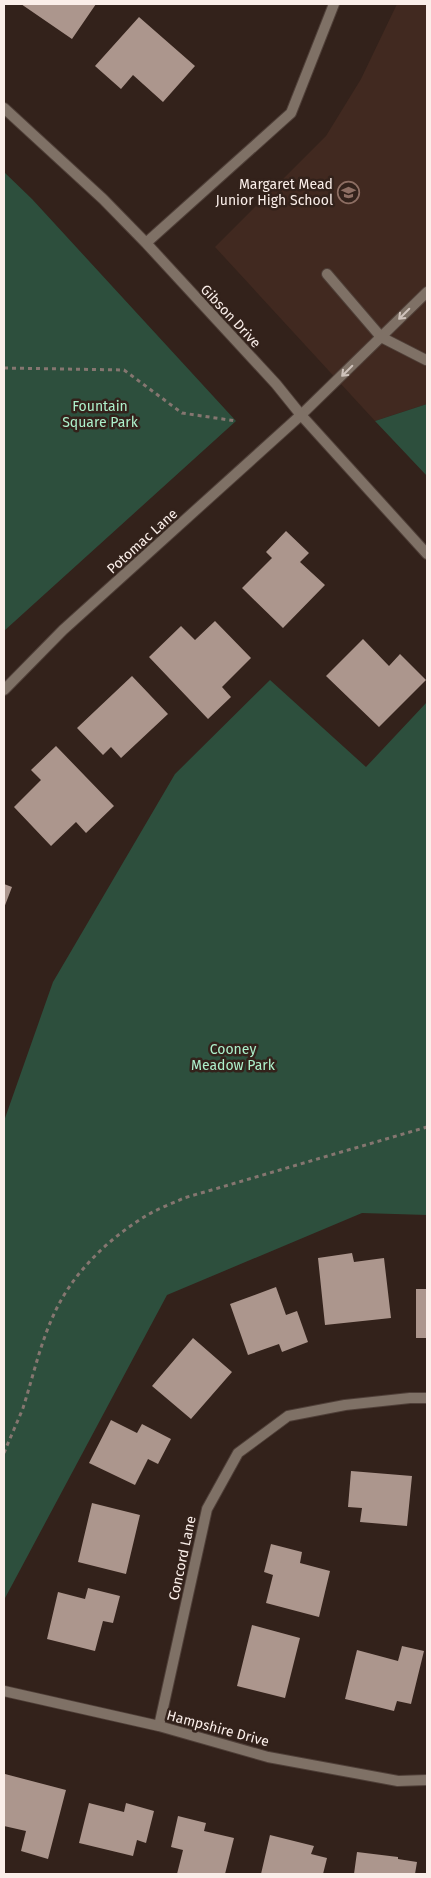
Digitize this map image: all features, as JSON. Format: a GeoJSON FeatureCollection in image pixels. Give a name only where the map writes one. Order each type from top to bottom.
{"type":"FeatureCollection","features":[{"type":"Feature","properties":{"kind":"street"},"geometry":{"type":"LineString","coordinates":[[146,243],[291,113],[334,4]]}},
{"type":"Feature","properties":{"kind":"street","name":"Gibson Drive"},"geometry":{"type":"LineString","coordinates":[[4,108],[103,199],[146,243],[276,384],[301,416],[427,554]]}},
{"type":"Feature","properties":{"kind":"street"},"geometry":{"type":"LineString","coordinates":[[327,274],[382,337],[426,360]]}},
{"type":"Feature","properties":{"kind":"street","name":"Potomac Lane"},"geometry":{"type":"LineString","coordinates":[[4,690],[63,630],[301,416],[427,292]]}},
{"type":"Feature","properties":{"kind":"street","name":"Concord Lane"},"geometry":{"type":"LineString","coordinates":[[159,1726],[207,1509],[238,1453],[288,1416],[345,1405],[427,1398]]}},
{"type":"Feature","properties":{"kind":"street","name":"Hampshire Drive"},"geometry":{"type":"LineString","coordinates":[[4,1691],[159,1726],[268,1757],[398,1782],[427,1780]]}},
{"type":"Feature","properties":{"kind":"path"},"geometry":{"type":"LineString","coordinates":[[4,368],[124,370],[182,413],[236,421]]}},
{"type":"Feature","properties":{"kind":"path"},"geometry":{"type":"LineString","coordinates":[[4,1453],[22,1409],[40,1350],[54,1313],[69,1287],[90,1260],[122,1232],[150,1213],[184,1198],[427,1127]]}},
{"type":"Feature","properties":{"kind":"shaded area","name":"Margaret Mead Junior High School"},"geometry":{"type":"Polygon","coordinates":[[[397,4],[427,4],[427,404],[375,421],[215,247],[326,136],[361,79],[397,4]]]}},
{"type":"Feature","properties":{"kind":"green space","name":"Fountain Square Park"},"geometry":{"type":"Polygon","coordinates":[[[4,172],[32,199],[236,421],[4,631],[4,172]]]}},
{"type":"Feature","properties":{"kind":"green space"},"geometry":{"type":"Polygon","coordinates":[[[427,404],[427,476],[375,421],[427,404]]]}},
{"type":"Feature","properties":{"kind":"green space","name":"Cooney Meadow Park"},"geometry":{"type":"Polygon","coordinates":[[[270,680],[366,767],[427,702],[427,1215],[362,1213],[167,1295],[4,1600],[4,1121],[53,982],[175,774],[270,680]]]}},
{"type":"Feature","properties":{"kind":"building"},"geometry":{"type":"Polygon","coordinates":[[[21,4],[96,4],[72,39],[21,4]]]}},
{"type":"Feature","properties":{"kind":"building"},"geometry":{"type":"Polygon","coordinates":[[[139,17],[195,66],[163,102],[133,75],[121,89],[95,66],[139,17]]]}},
{"type":"Feature","properties":{"kind":"building"},"geometry":{"type":"Polygon","coordinates":[[[286,531],[309,553],[300,562],[325,585],[283,628],[242,588],[272,558],[266,552],[286,531]]]}},
{"type":"Feature","properties":{"kind":"building"},"geometry":{"type":"Polygon","coordinates":[[[215,621],[251,658],[222,687],[231,697],[208,719],[149,657],[181,626],[195,640],[215,621]]]}},
{"type":"Feature","properties":{"kind":"building"},"geometry":{"type":"Polygon","coordinates":[[[363,639],[389,666],[400,654],[426,680],[379,727],[326,676],[363,639]]]}},
{"type":"Feature","properties":{"kind":"building"},"geometry":{"type":"Polygon","coordinates":[[[132,676],[168,714],[121,758],[111,747],[103,755],[77,728],[132,676]]]}},
{"type":"Feature","properties":{"kind":"building"},"geometry":{"type":"Polygon","coordinates":[[[56,746],[114,806],[86,833],[76,822],[51,846],[14,807],[41,780],[31,770],[56,746]]]}},
{"type":"Feature","properties":{"kind":"building"},"geometry":{"type":"Polygon","coordinates":[[[4,884],[12,887],[4,908],[4,884]]]}},
{"type":"Feature","properties":{"kind":"building"},"geometry":{"type":"Polygon","coordinates":[[[352,1253],[354,1262],[384,1258],[391,1318],[325,1325],[318,1258],[352,1253]]]}},
{"type":"Feature","properties":{"kind":"building"},"geometry":{"type":"Polygon","coordinates":[[[276,1287],[286,1315],[297,1311],[308,1342],[282,1352],[279,1344],[248,1355],[230,1304],[276,1287]]]}},
{"type":"Feature","properties":{"kind":"building"},"geometry":{"type":"Polygon","coordinates":[[[416,1289],[427,1289],[427,1338],[416,1338],[416,1289]]]}},
{"type":"Feature","properties":{"kind":"building"},"geometry":{"type":"Polygon","coordinates":[[[193,1338],[232,1372],[191,1419],[152,1386],[193,1338]]]}},
{"type":"Feature","properties":{"kind":"building"},"geometry":{"type":"Polygon","coordinates":[[[111,1420],[137,1433],[142,1424],[171,1439],[158,1464],[148,1459],[135,1485],[89,1463],[111,1420]]]}},
{"type":"Feature","properties":{"kind":"building"},"geometry":{"type":"Polygon","coordinates":[[[351,1471],[412,1476],[407,1526],[360,1522],[362,1508],[348,1507],[351,1471]]]}},
{"type":"Feature","properties":{"kind":"building"},"geometry":{"type":"Polygon","coordinates":[[[92,1503],[140,1515],[126,1574],[78,1562],[92,1503]]]}},
{"type":"Feature","properties":{"kind":"building"},"geometry":{"type":"Polygon","coordinates":[[[271,1544],[302,1552],[300,1563],[330,1571],[319,1617],[266,1603],[273,1575],[264,1572],[271,1544]]]}},
{"type":"Feature","properties":{"kind":"building"},"geometry":{"type":"Polygon","coordinates":[[[88,1588],[120,1596],[113,1623],[103,1621],[95,1651],[47,1639],[58,1592],[85,1599],[88,1588]]]}},
{"type":"Feature","properties":{"kind":"building"},"geometry":{"type":"Polygon","coordinates":[[[252,1625],[300,1638],[285,1698],[237,1686],[252,1625]]]}},
{"type":"Feature","properties":{"kind":"building"},"geometry":{"type":"Polygon","coordinates":[[[402,1646],[424,1651],[411,1704],[397,1701],[394,1711],[345,1699],[357,1650],[398,1661],[402,1646]]]}},
{"type":"Feature","properties":{"kind":"building"},"geometry":{"type":"Polygon","coordinates":[[[5,1774],[66,1790],[48,1859],[21,1851],[26,1831],[4,1826],[5,1774]]]}},
{"type":"Feature","properties":{"kind":"building"},"geometry":{"type":"Polygon","coordinates":[[[89,1803],[124,1812],[126,1803],[154,1811],[146,1843],[137,1840],[133,1856],[79,1843],[89,1803]]]}},
{"type":"Feature","properties":{"kind":"building"},"geometry":{"type":"Polygon","coordinates":[[[178,1816],[206,1823],[204,1831],[234,1838],[225,1874],[177,1874],[183,1850],[171,1847],[178,1816]]]}},
{"type":"Feature","properties":{"kind":"building"},"geometry":{"type":"Polygon","coordinates":[[[270,1835],[314,1846],[311,1854],[327,1858],[323,1874],[261,1874],[270,1835]]]}},
{"type":"Feature","properties":{"kind":"building"},"geometry":{"type":"Polygon","coordinates":[[[357,1852],[398,1857],[398,1859],[417,1862],[415,1874],[354,1874],[357,1852]]]}},
{"type":"Feature","properties":{"kind":"place","name":"Margaret Mead Junior High School"},"geometry":{"type":"Point","coordinates":[349,192]}}]}
